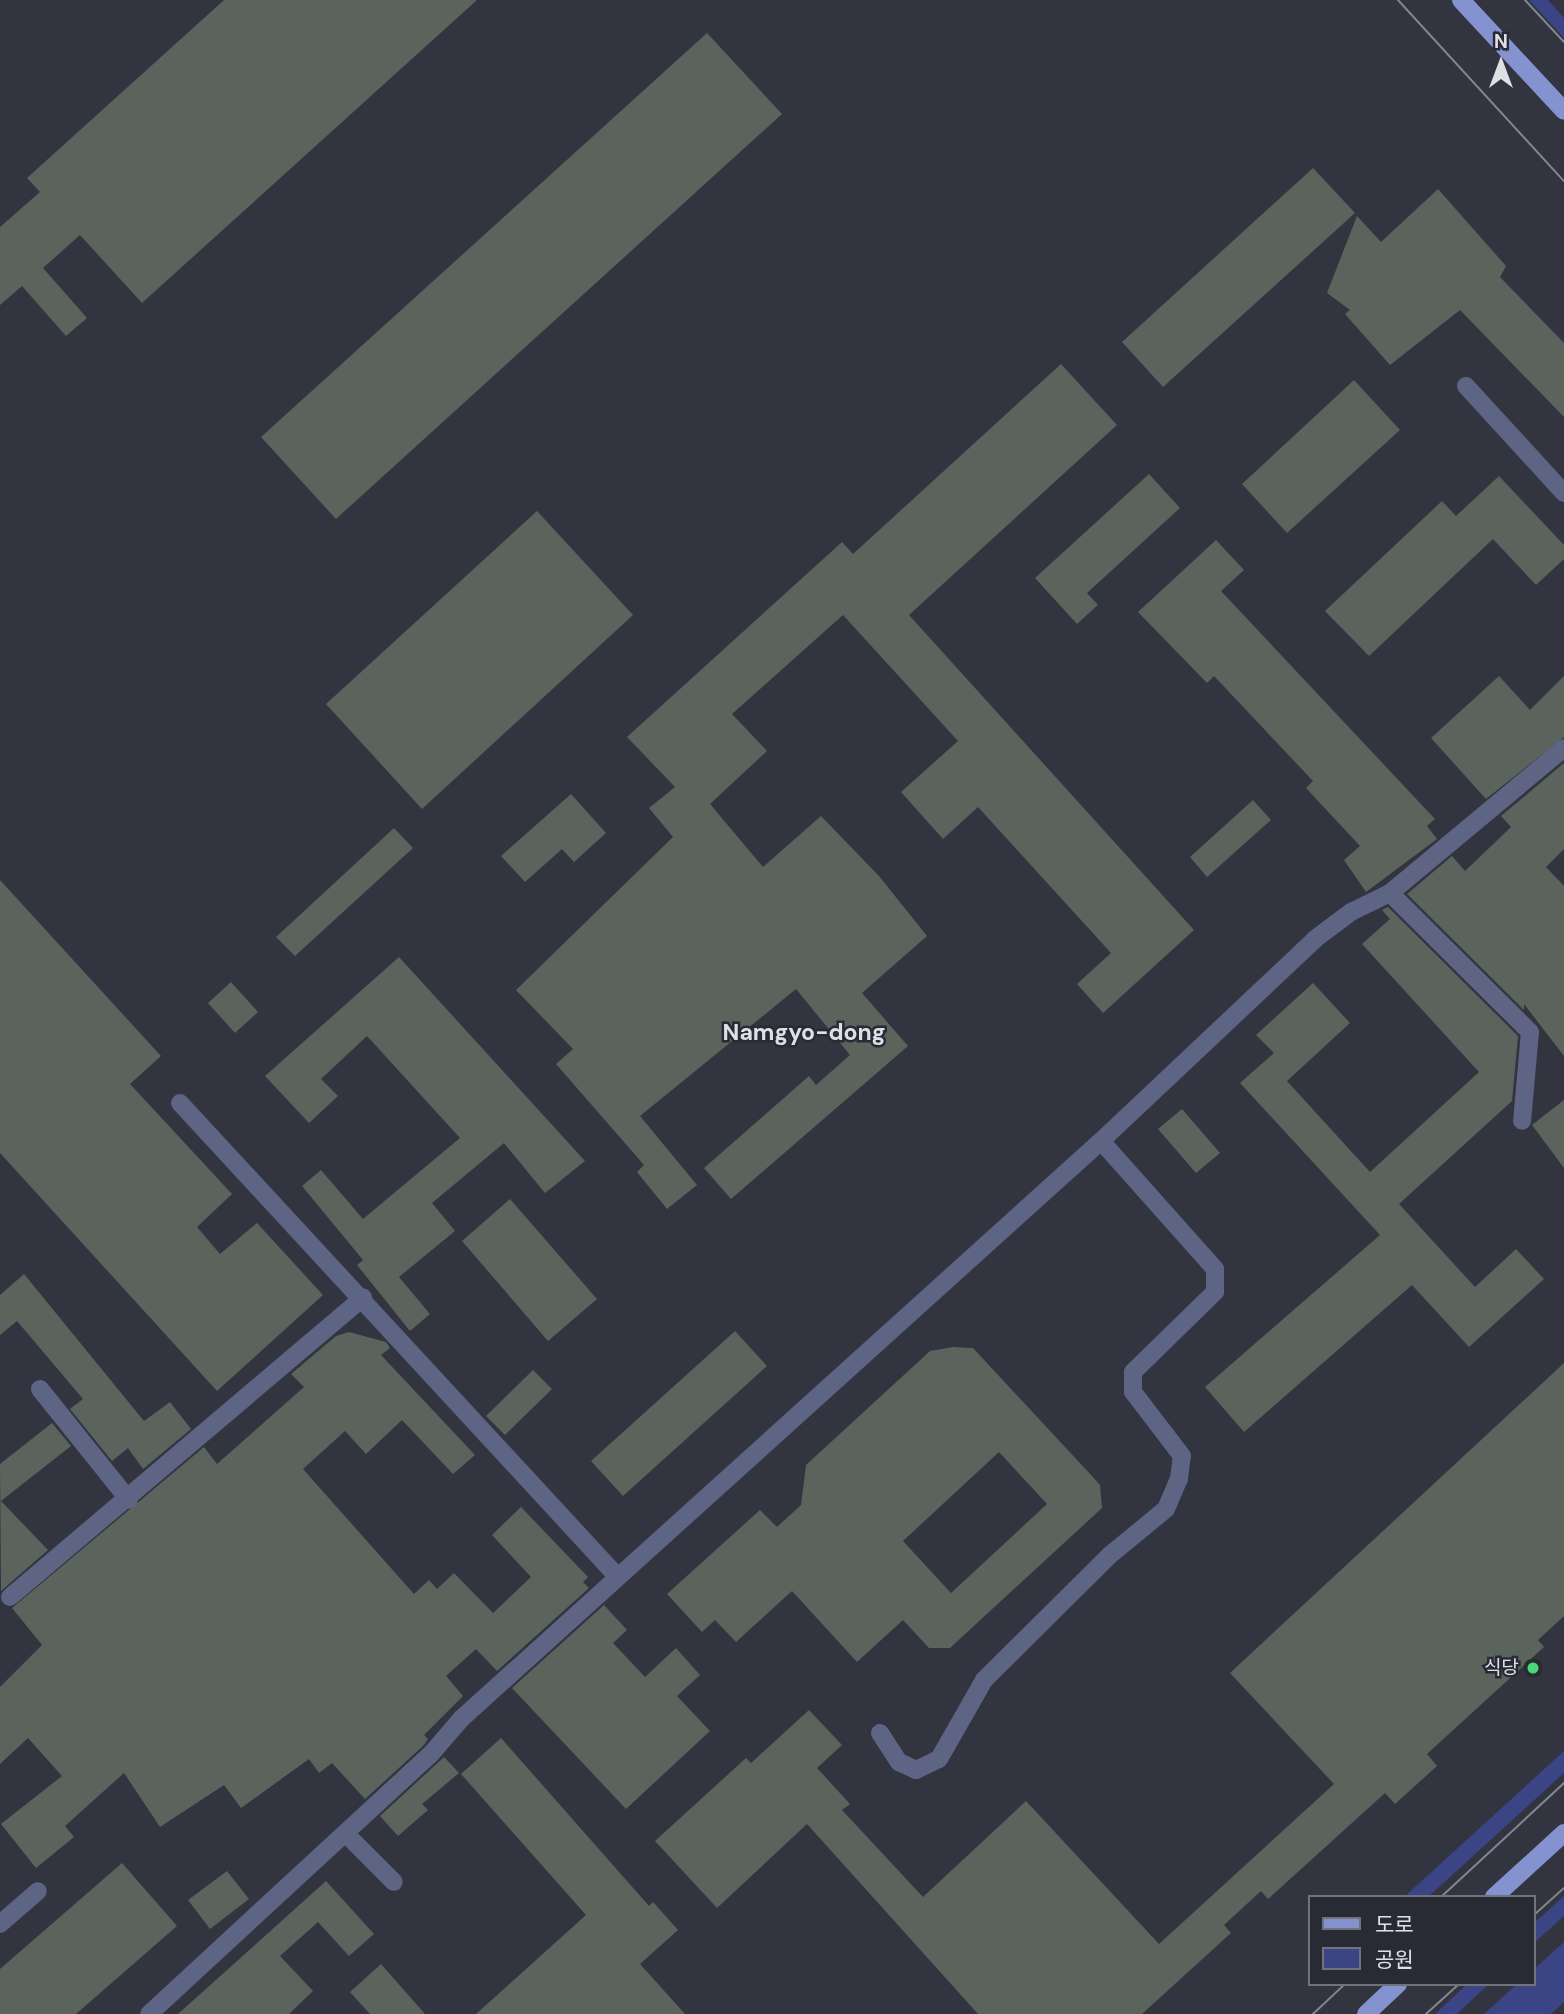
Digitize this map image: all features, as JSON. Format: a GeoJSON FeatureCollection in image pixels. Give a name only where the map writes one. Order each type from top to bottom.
{"type":"FeatureCollection","features":[{"type":"Feature","properties":{"kind":"main road"},"geometry":{"type":"LineString","coordinates":[[1461,0],[1564,111]]}},
{"type":"Feature","properties":{"kind":"main road"},"geometry":{"type":"LineString","coordinates":[[1496,1895],[1564,1833]]}},
{"type":"Feature","properties":{"kind":"main road"},"geometry":{"type":"LineString","coordinates":[[1366,2014],[1396,1986]]}},
{"type":"Feature","properties":{"kind":"street"},"geometry":{"type":"LineString","coordinates":[[1466,386],[1564,493]]}},
{"type":"Feature","properties":{"kind":"street"},"geometry":{"type":"LineString","coordinates":[[149,2014],[617,1576],[1101,1141],[1315,939],[1390,893],[1564,748]]}},
{"type":"Feature","properties":{"kind":"street"},"geometry":{"type":"LineString","coordinates":[[1390,893],[1530,1032],[1522,1121]]}},
{"type":"Feature","properties":{"kind":"street"},"geometry":{"type":"LineString","coordinates":[[180,1103],[617,1576]]}},
{"type":"Feature","properties":{"kind":"street"},"geometry":{"type":"LineString","coordinates":[[880,1733],[899,1762],[916,1770],[939,1759],[984,1680],[1110,1555],[1166,1508],[1179,1479],[1182,1455],[1133,1392],[1133,1372],[1215,1292],[1215,1269],[1101,1141]]}},
{"type":"Feature","properties":{"kind":"street"},"geometry":{"type":"LineString","coordinates":[[10,1597],[129,1500],[363,1298]]}},
{"type":"Feature","properties":{"kind":"street"},"geometry":{"type":"LineString","coordinates":[[40,1389],[129,1500]]}},
{"type":"Feature","properties":{"kind":"street"},"geometry":{"type":"LineString","coordinates":[[345,1833],[394,1882]]}},
{"type":"Feature","properties":{"kind":"street"},"geometry":{"type":"LineString","coordinates":[[0,1924],[38,1891]]}},
{"type":"Feature","properties":{"kind":"green space"},"geometry":{"type":"Polygon","coordinates":[[[1529,0],[1548,0],[1564,18],[1564,38],[1529,0]]]}},
{"type":"Feature","properties":{"kind":"green space"},"geometry":{"type":"Polygon","coordinates":[[[1564,1751],[1564,1773],[1430,1895],[1406,1895],[1564,1751]]]}},
{"type":"Feature","properties":{"kind":"green space"},"geometry":{"type":"Polygon","coordinates":[[[1564,1896],[1564,1916],[1536,1941],[1536,1921],[1564,1896]]]}},
{"type":"Feature","properties":{"kind":"green space"},"geometry":{"type":"Polygon","coordinates":[[[1564,1942],[1564,2002],[1551,2014],[1484,2014],[1515,1986],[1536,1986],[1536,1967],[1564,1942]]]}},
{"type":"Feature","properties":{"kind":"green space"},"geometry":{"type":"Polygon","coordinates":[[[1465,1986],[1487,1986],[1457,2014],[1435,2014],[1465,1986]]]}},
{"type":"Feature","properties":{"kind":"building"},"geometry":{"type":"Polygon","coordinates":[[[224,0],[477,0],[142,303],[80,235],[43,268],[87,318],[66,336],[22,286],[0,305],[0,227],[40,192],[27,178],[224,0]]]}},
{"type":"Feature","properties":{"kind":"building"},"geometry":{"type":"Polygon","coordinates":[[[707,33],[782,114],[336,519],[261,437],[707,33]]]}},
{"type":"Feature","properties":{"kind":"building"},"geometry":{"type":"Polygon","coordinates":[[[1313,168],[1355,213],[1163,387],[1122,342],[1313,168]]]}},
{"type":"Feature","properties":{"kind":"building"},"geometry":{"type":"Polygon","coordinates":[[[1438,189],[1506,266],[1500,277],[1564,343],[1564,417],[1460,310],[1390,365],[1345,314],[1350,310],[1327,293],[1357,216],[1381,242],[1438,189]]]}},
{"type":"Feature","properties":{"kind":"building"},"geometry":{"type":"Polygon","coordinates":[[[1061,364],[1117,425],[909,615],[1194,930],[1103,1013],[1077,984],[1111,953],[978,807],[943,839],[901,792],[958,741],[843,615],[732,714],[767,751],[710,804],[763,867],[821,816],[879,876],[927,936],[862,993],[908,1046],[731,1199],[704,1168],[809,1076],[816,1085],[850,1055],[796,989],[640,1116],[697,1185],[667,1209],[637,1172],[644,1165],[556,1064],[573,1049],[516,990],[673,837],[649,808],[675,787],[627,737],[842,542],[853,554],[1061,364]]]}},
{"type":"Feature","properties":{"kind":"building"},"geometry":{"type":"Polygon","coordinates":[[[1354,380],[1400,430],[1287,533],[1242,484],[1354,380]]]}},
{"type":"Feature","properties":{"kind":"building"},"geometry":{"type":"Polygon","coordinates":[[[1149,474],[1180,508],[1087,593],[1098,605],[1077,624],[1035,578],[1149,474]]]}},
{"type":"Feature","properties":{"kind":"building"},"geometry":{"type":"Polygon","coordinates":[[[1499,476],[1564,545],[1564,559],[1536,585],[1493,539],[1369,656],[1325,611],[1442,501],[1456,516],[1499,476]]]}},
{"type":"Feature","properties":{"kind":"building"},"geometry":{"type":"Polygon","coordinates":[[[537,511],[633,615],[422,809],[326,704],[537,511]]]}},
{"type":"Feature","properties":{"kind":"building"},"geometry":{"type":"Polygon","coordinates":[[[1216,540],[1244,570],[1221,591],[1435,819],[1427,826],[1437,839],[1366,892],[1344,860],[1360,846],[1306,788],[1313,781],[1214,676],[1207,683],[1138,612],[1216,540]]]}},
{"type":"Feature","properties":{"kind":"building"},"geometry":{"type":"Polygon","coordinates":[[[1499,676],[1530,710],[1564,676],[1564,737],[1486,799],[1431,738],[1499,676]]]}},
{"type":"Feature","properties":{"kind":"building"},"geometry":{"type":"Polygon","coordinates":[[[1564,763],[1564,849],[1546,867],[1564,886],[1564,1056],[1524,1004],[1524,1010],[1407,894],[1452,856],[1465,871],[1511,827],[1501,816],[1564,763]]]}},
{"type":"Feature","properties":{"kind":"building"},"geometry":{"type":"Polygon","coordinates":[[[571,794],[606,833],[574,862],[562,849],[525,882],[501,856],[571,794]]]}},
{"type":"Feature","properties":{"kind":"building"},"geometry":{"type":"Polygon","coordinates":[[[1253,800],[1271,820],[1207,877],[1190,857],[1253,800]]]}},
{"type":"Feature","properties":{"kind":"building"},"geometry":{"type":"Polygon","coordinates":[[[394,828],[413,848],[295,956],[276,937],[394,828]]]}},
{"type":"Feature","properties":{"kind":"building"},"geometry":{"type":"Polygon","coordinates":[[[0,880],[161,1056],[130,1084],[232,1194],[197,1227],[220,1254],[257,1223],[323,1295],[217,1391],[0,1153],[0,880]]]}},
{"type":"Feature","properties":{"kind":"building"},"geometry":{"type":"Polygon","coordinates":[[[1388,907],[1518,1036],[1512,1101],[1399,1204],[1475,1287],[1516,1249],[1544,1279],[1469,1347],[1412,1285],[1244,1432],[1205,1387],[1380,1235],[1240,1083],[1274,1053],[1256,1035],[1313,983],[1350,1023],[1287,1081],[1370,1172],[1479,1072],[1362,944],[1390,919],[1382,910],[1388,907]]]}},
{"type":"Feature","properties":{"kind":"building"},"geometry":{"type":"Polygon","coordinates":[[[399,957],[585,1161],[545,1193],[504,1143],[432,1203],[455,1231],[399,1277],[430,1314],[410,1331],[357,1265],[363,1260],[302,1186],[321,1170],[363,1219],[460,1138],[367,1036],[321,1079],[338,1096],[309,1123],[265,1076],[399,957]]]}},
{"type":"Feature","properties":{"kind":"building"},"geometry":{"type":"Polygon","coordinates":[[[231,982],[258,1012],[235,1033],[208,1003],[231,982]]]}},
{"type":"Feature","properties":{"kind":"building"},"geometry":{"type":"Polygon","coordinates":[[[1564,1100],[1564,1168],[1532,1125],[1564,1100]]]}},
{"type":"Feature","properties":{"kind":"building"},"geometry":{"type":"Polygon","coordinates":[[[1182,1109],[1220,1153],[1196,1173],[1158,1129],[1182,1109]]]}},
{"type":"Feature","properties":{"kind":"building"},"geometry":{"type":"Polygon","coordinates":[[[510,1199],[597,1299],[548,1341],[462,1241],[510,1199]]]}},
{"type":"Feature","properties":{"kind":"building"},"geometry":{"type":"Polygon","coordinates":[[[24,1274],[144,1421],[170,1402],[191,1429],[143,1469],[128,1448],[112,1461],[70,1409],[83,1399],[17,1321],[0,1335],[0,1295],[24,1274]]]}},
{"type":"Feature","properties":{"kind":"building"},"geometry":{"type":"Polygon","coordinates":[[[735,1331],[767,1366],[623,1496],[591,1461],[735,1331]]]}},
{"type":"Feature","properties":{"kind":"building"},"geometry":{"type":"Polygon","coordinates":[[[349,1332],[386,1342],[390,1348],[381,1355],[475,1455],[453,1474],[402,1420],[366,1454],[345,1431],[303,1469],[414,1594],[429,1580],[437,1589],[454,1573],[493,1613],[531,1577],[492,1535],[521,1507],[588,1577],[583,1582],[589,1588],[497,1671],[476,1649],[446,1676],[463,1696],[424,1735],[428,1739],[423,1746],[365,1799],[332,1763],[319,1773],[309,1759],[241,1808],[224,1785],[160,1827],[124,1773],[65,1826],[74,1837],[36,1868],[1,1824],[62,1776],[28,1738],[0,1764],[0,1687],[42,1645],[12,1608],[204,1447],[217,1464],[304,1387],[291,1374],[336,1336],[349,1332]]]}},
{"type":"Feature","properties":{"kind":"building"},"geometry":{"type":"Polygon","coordinates":[[[953,1347],[973,1348],[1100,1485],[1102,1508],[950,1648],[929,1648],[903,1620],[857,1662],[792,1591],[736,1642],[715,1620],[702,1632],[667,1594],[760,1510],[777,1527],[801,1505],[806,1465],[930,1351],[953,1347]],[[999,1452],[903,1541],[951,1593],[1047,1504],[999,1452]]]}},
{"type":"Feature","properties":{"kind":"building"},"geometry":{"type":"Polygon","coordinates":[[[1564,1363],[1564,1616],[1538,1640],[1544,1647],[1427,1754],[1437,1766],[1395,1804],[1385,1793],[1268,1899],[1261,1891],[1224,1925],[1231,1933],[1142,2014],[978,2014],[807,1824],[717,1908],[655,1841],[746,1758],[751,1763],[809,1710],[842,1745],[817,1768],[850,1804],[842,1810],[923,1897],[1026,1801],[1159,1944],[1334,1784],[1230,1673],[1564,1363]]]}},
{"type":"Feature","properties":{"kind":"building"},"geometry":{"type":"Polygon","coordinates":[[[533,1370],[552,1389],[505,1435],[486,1416],[533,1370]]]}},
{"type":"Feature","properties":{"kind":"building"},"geometry":{"type":"Polygon","coordinates":[[[52,1423],[71,1446],[1,1501],[48,1550],[1,1591],[0,1464],[52,1423]]]}},
{"type":"Feature","properties":{"kind":"building"},"geometry":{"type":"Polygon","coordinates":[[[604,1605],[627,1630],[613,1643],[645,1677],[676,1648],[700,1675],[677,1696],[710,1731],[626,1809],[512,1688],[604,1605]]]}},
{"type":"Feature","properties":{"kind":"building"},"geometry":{"type":"Polygon","coordinates":[[[501,1738],[649,1906],[653,1902],[678,1930],[640,1964],[685,2014],[476,2014],[586,1915],[461,1774],[501,1738]]]}},
{"type":"Feature","properties":{"kind":"building"},"geometry":{"type":"Polygon","coordinates":[[[444,1757],[459,1773],[422,1804],[428,1810],[398,1836],[380,1816],[444,1757]]]}},
{"type":"Feature","properties":{"kind":"building"},"geometry":{"type":"Polygon","coordinates":[[[122,1863],[177,1926],[76,2014],[0,2014],[0,1969],[122,1863]]]}},
{"type":"Feature","properties":{"kind":"building"},"geometry":{"type":"Polygon","coordinates":[[[227,1871],[249,1899],[210,1929],[188,1900],[227,1871]]]}},
{"type":"Feature","properties":{"kind":"building"},"geometry":{"type":"Polygon","coordinates":[[[326,1881],[374,1934],[349,1956],[318,1922],[280,1956],[313,1991],[289,2014],[178,2014],[326,1881]]]}},
{"type":"Feature","properties":{"kind":"building"},"geometry":{"type":"Polygon","coordinates":[[[381,1964],[425,2014],[370,2014],[350,1992],[381,1964]]]}},
{"type":"Feature","properties":{"kind":"tram line"},"geometry":{"type":"LineString","coordinates":[[1398,0],[1564,181]]}},
{"type":"Feature","properties":{"kind":"tram line"},"geometry":{"type":"LineString","coordinates":[[1525,0],[1564,42]]}},
{"type":"Feature","properties":{"kind":"tram line"},"geometry":{"type":"LineString","coordinates":[[1443,1895],[1564,1783]]}},
{"type":"Feature","properties":{"kind":"tram line"},"geometry":{"type":"LineString","coordinates":[[1536,1913],[1564,1888]]}},
{"type":"Feature","properties":{"kind":"tram line"},"geometry":{"type":"LineString","coordinates":[[1313,2014],[1343,1986]]}},
{"type":"Feature","properties":{"kind":"tram line"},"geometry":{"type":"LineString","coordinates":[[1426,2014],[1457,1986]]}},
{"type":"Feature","properties":{"kind":"place","name":"식당"},"geometry":{"type":"Point","coordinates":[1533,1668]}},
{"type":"Feature","properties":{"kind":"district","name":"Namgyo-dong"},"geometry":{"type":"Point","coordinates":[804,1032]}}]}
